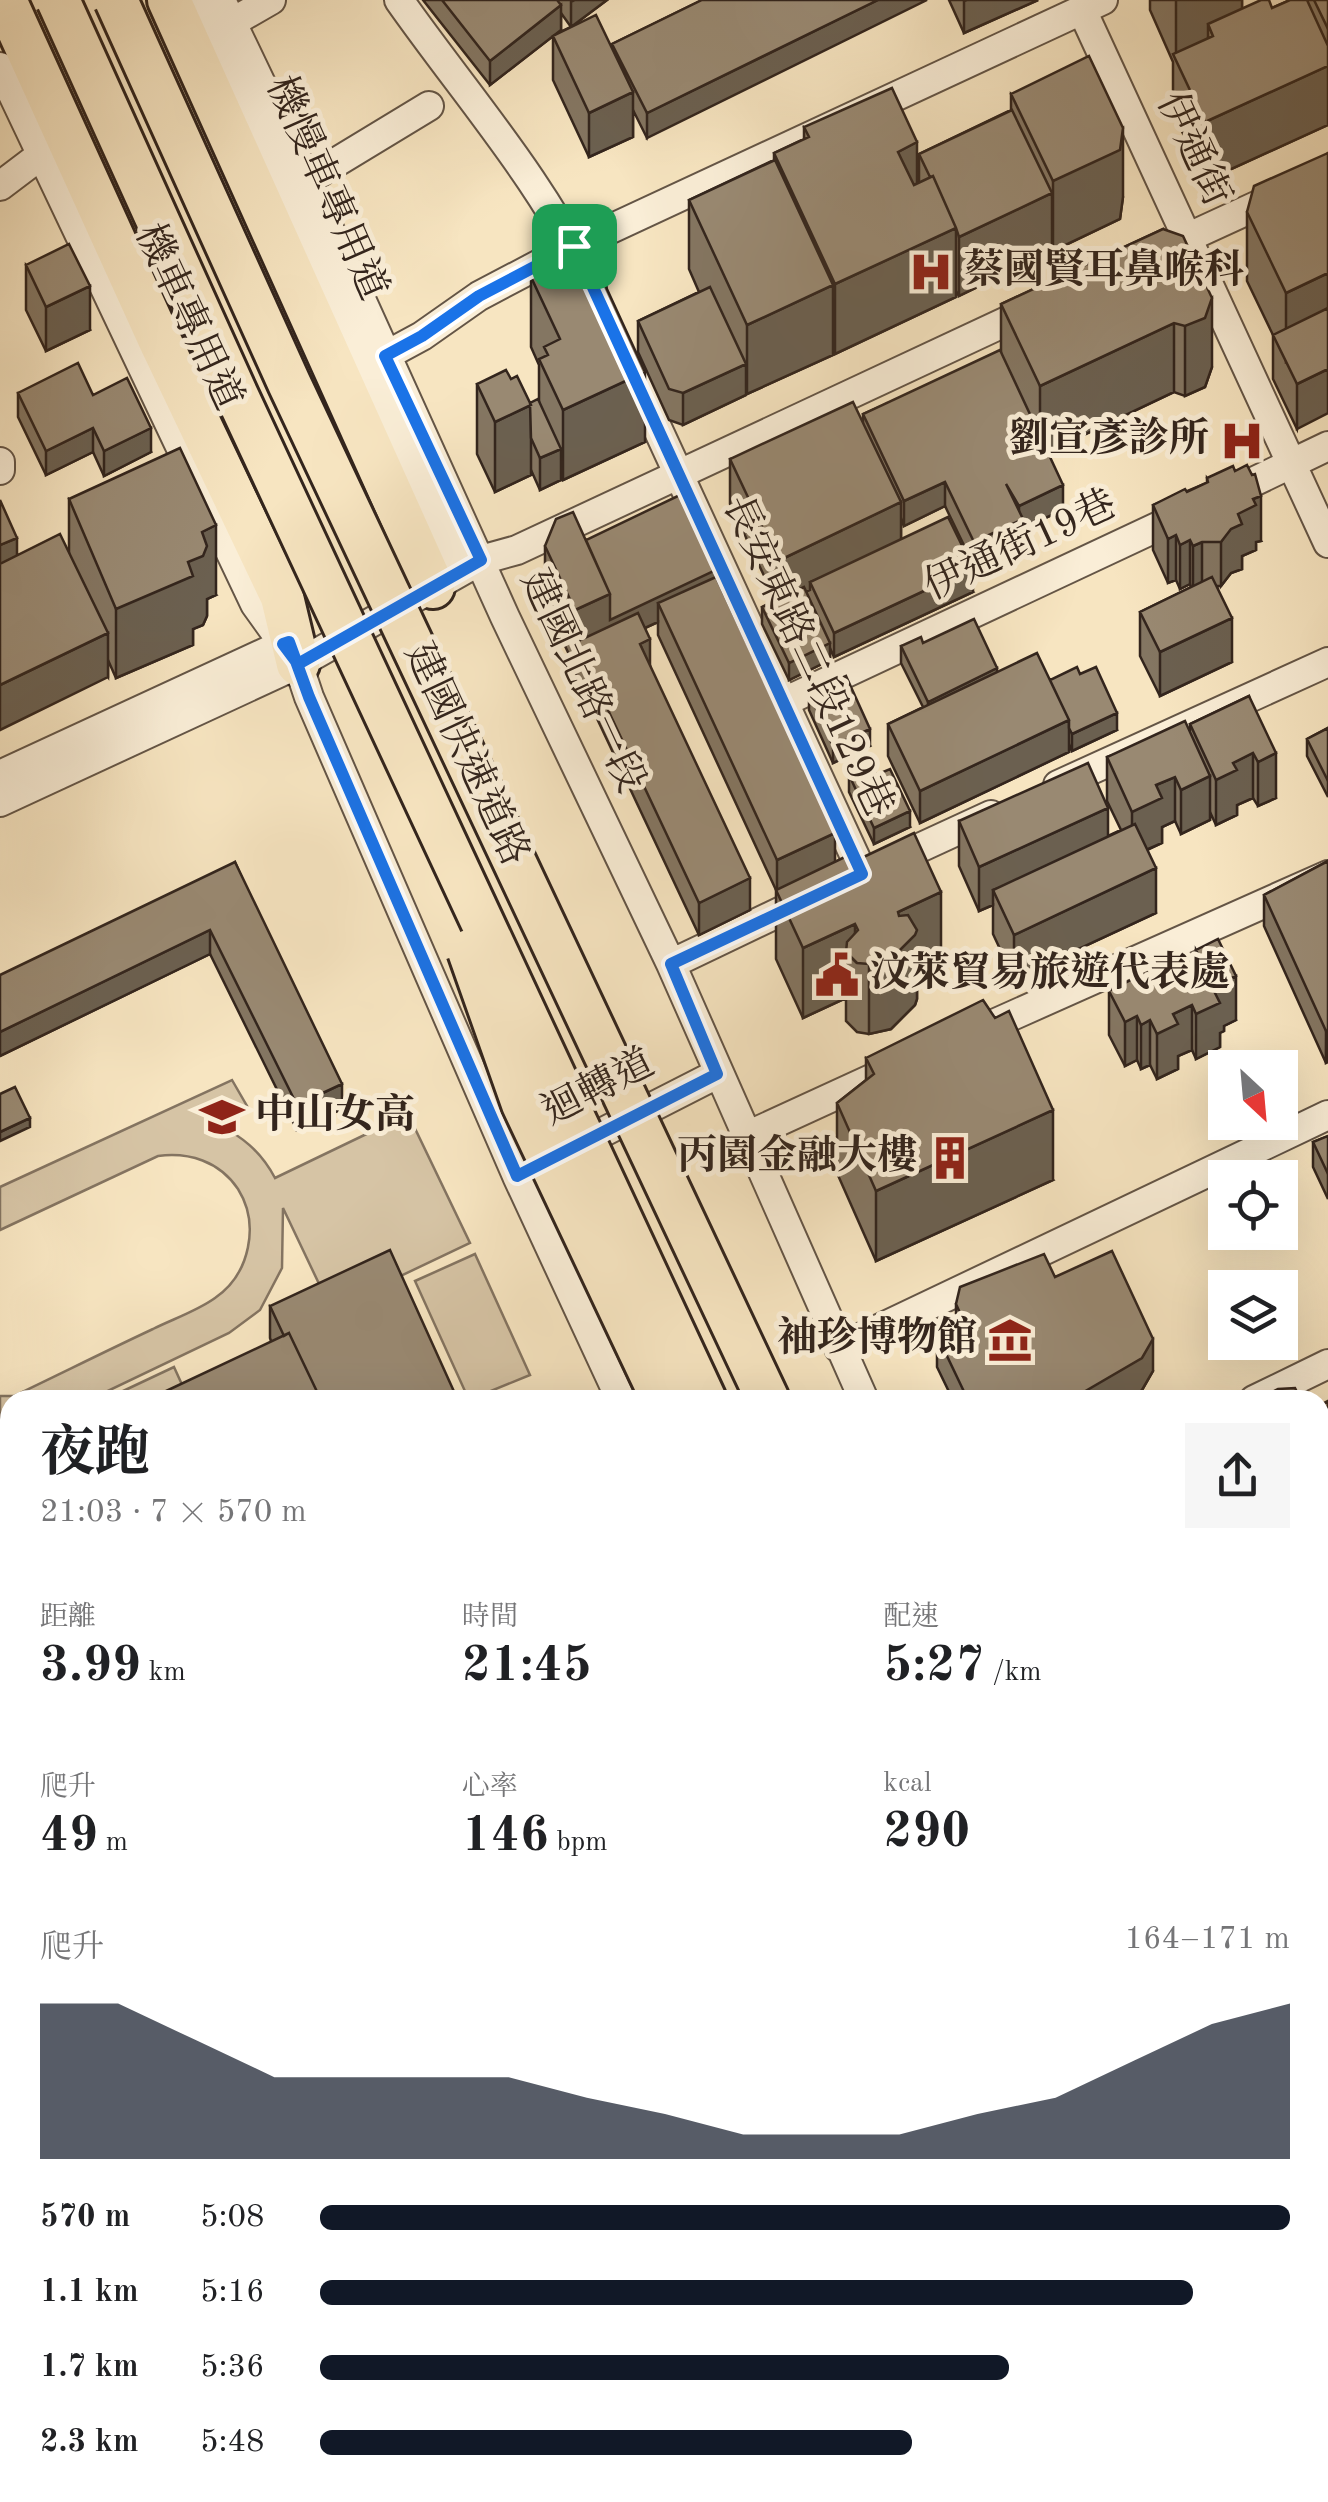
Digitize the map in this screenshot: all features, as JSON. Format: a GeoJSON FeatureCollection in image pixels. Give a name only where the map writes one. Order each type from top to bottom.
{"type":"FeatureCollection","features":[{"type":"Feature","properties":{"kind":"highway"},"geometry":{"type":"LineString","coordinates":[[5,0],[282,597],[291,648]]}},
{"type":"Feature","properties":{"kind":"highway","name":"建國快速道路"},"geometry":{"type":"LineString","coordinates":[[58,0],[700,1390]]}},
{"type":"Feature","properties":{"kind":"highway","name":"建國快速道路"},"geometry":{"type":"LineString","coordinates":[[116,0],[289,384],[763,1390]]}},
{"type":"Feature","properties":{"kind":"highway"},"geometry":{"type":"LineString","coordinates":[[169,0],[298,284],[457,574]]}},
{"type":"Feature","properties":{"kind":"highway"},"geometry":{"type":"LineString","coordinates":[[381,706],[523,1104],[658,1390]]}},
{"type":"Feature","properties":{"kind":"street","name":"機慢車專用道"},"geometry":{"type":"LineString","coordinates":[[196,0],[457,574]]}},
{"type":"Feature","properties":{"kind":"street"},"geometry":{"type":"LineString","coordinates":[[226,11],[272,0]]}},
{"type":"Feature","properties":{"kind":"street"},"geometry":{"type":"LineString","coordinates":[[400,0],[479,105],[574,246],[606,316]]}},
{"type":"Feature","properties":{"kind":"street"},"geometry":{"type":"LineString","coordinates":[[385,356],[422,336],[479,296],[574,246],[1091,3]]}},
{"type":"Feature","properties":{"kind":"street","name":"伊通街"},"geometry":{"type":"LineString","coordinates":[[1091,3],[1188,238],[1328,542]]}},
{"type":"Feature","properties":{"kind":"street","name":"機車專用道"},"geometry":{"type":"LineString","coordinates":[[0,8],[291,648]]}},
{"type":"Feature","properties":{"kind":"street","name":"建國北路一段"},"geometry":{"type":"LineString","coordinates":[[226,11],[385,356],[457,574],[671,964],[859,1390]]}},
{"type":"Feature","properties":{"kind":"street"},"geometry":{"type":"LineString","coordinates":[[0,67],[255,604],[291,648],[517,1176],[616,1390]]}},
{"type":"Feature","properties":{"kind":"street"},"geometry":{"type":"LineString","coordinates":[[307,180],[429,106]]}},
{"type":"Feature","properties":{"kind":"street"},"geometry":{"type":"LineString","coordinates":[[0,186],[41,155]]}},
{"type":"Feature","properties":{"kind":"street"},"geometry":{"type":"LineString","coordinates":[[1123,267],[1328,172]]}},
{"type":"Feature","properties":{"kind":"street"},"geometry":{"type":"LineString","coordinates":[[0,775],[517,550],[1051,300]]}},
{"type":"Feature","properties":{"kind":"street","name":"長安東路二段129巷"},"geometry":{"type":"LineString","coordinates":[[622,352],[784,702],[844,882]]}},
{"type":"Feature","properties":{"kind":"street","name":"伊通街19巷"},"geometry":{"type":"LineString","coordinates":[[784,702],[1328,446]]}},
{"type":"Feature","properties":{"kind":"street"},"geometry":{"type":"LineString","coordinates":[[0,462],[0,470]]}},
{"type":"Feature","properties":{"kind":"street"},"geometry":{"type":"LineString","coordinates":[[0,802],[291,648]]}},
{"type":"Feature","properties":{"kind":"street"},"geometry":{"type":"LineString","coordinates":[[671,964],[1328,662]]}},
{"type":"Feature","properties":{"kind":"street"},"geometry":{"type":"LineString","coordinates":[[949,1044],[1328,875]]}},
{"type":"Feature","properties":{"kind":"street"},"geometry":{"type":"LineString","coordinates":[[745,1137],[912,1061]]}},
{"type":"Feature","properties":{"kind":"street","name":"迴轉道"},"geometry":{"type":"LineString","coordinates":[[517,1176],[717,1074]]}},
{"type":"Feature","properties":{"kind":"street"},"geometry":{"type":"LineString","coordinates":[[839,1348],[1328,1115]]}},
{"type":"Feature","properties":{"kind":"street"},"geometry":{"type":"LineString","coordinates":[[1275,1390],[1328,1364]]}},
{"type":"Feature","properties":{"kind":"shaded area"},"geometry":{"type":"Polygon","coordinates":[[[232,1080],[247,1106],[215,1122],[250,1145],[275,1178],[408,1114],[470,1243],[331,1309],[283,1208],[282,1268],[260,1310],[229,1333],[110,1390],[26,1390],[215,1298],[227,1288],[243,1262],[250,1233],[249,1217],[230,1179],[213,1165],[192,1157],[158,1156],[0,1230],[0,1187],[232,1080]]]}},
{"type":"Feature","properties":{"kind":"shaded area"},"geometry":{"type":"Polygon","coordinates":[[[475,1254],[530,1375],[493,1390],[464,1390],[415,1281],[475,1254]]]}},
{"type":"Feature","properties":{"kind":"shaded area"},"geometry":{"type":"Polygon","coordinates":[[[174,1367],[184,1390],[125,1390],[174,1367]]]}},
{"type":"Feature","properties":{"kind":"building"},"geometry":{"type":"Polygon","coordinates":[[[442,0],[557,0],[561,5],[490,61],[442,0]]]}},
{"type":"Feature","properties":{"kind":"building"},"geometry":{"type":"Polygon","coordinates":[[[702,0],[878,0],[647,113],[612,44],[702,0]]]}},
{"type":"Feature","properties":{"kind":"building"},"geometry":{"type":"Polygon","coordinates":[[[1269,0],[1272,8],[1290,0],[1307,0],[1328,46],[1328,66],[1205,122],[1173,54],[1213,36],[1208,24],[1269,0]]]}},
{"type":"Feature","properties":{"kind":"building"},"geometry":{"type":"Polygon","coordinates":[[[1314,0],[1328,0],[1328,29],[1314,0]]]}},
{"type":"Feature","properties":{"kind":"building"},"geometry":{"type":"Polygon","coordinates":[[[596,15],[633,92],[589,113],[553,36],[596,15]]]}},
{"type":"Feature","properties":{"kind":"building"},"geometry":{"type":"Polygon","coordinates":[[[1089,56],[1123,128],[1120,150],[1053,181],[1011,94],[1089,56]]]}},
{"type":"Feature","properties":{"kind":"building"},"geometry":{"type":"Polygon","coordinates":[[[892,88],[917,142],[898,152],[914,185],[933,176],[956,228],[835,284],[774,153],[809,137],[804,127],[892,88]]]}},
{"type":"Feature","properties":{"kind":"building"},"geometry":{"type":"Polygon","coordinates":[[[1012,110],[1052,193],[959,237],[933,176],[930,177],[919,154],[1012,110]]]}},
{"type":"Feature","properties":{"kind":"building"},"geometry":{"type":"Polygon","coordinates":[[[1328,153],[1328,273],[1286,293],[1247,212],[1254,186],[1328,153]]]}},
{"type":"Feature","properties":{"kind":"building"},"geometry":{"type":"Polygon","coordinates":[[[775,160],[833,285],[747,325],[689,200],[775,160]]]}},
{"type":"Feature","properties":{"kind":"building"},"geometry":{"type":"Polygon","coordinates":[[[1163,229],[1183,236],[1212,298],[1205,318],[1185,326],[1174,323],[1040,386],[1001,304],[1163,229]]]}},
{"type":"Feature","properties":{"kind":"building"},"geometry":{"type":"Polygon","coordinates":[[[69,244],[90,286],[46,307],[26,265],[69,244]]]}},
{"type":"Feature","properties":{"kind":"building"},"geometry":{"type":"Polygon","coordinates":[[[589,250],[645,372],[563,410],[539,359],[548,355],[544,347],[560,339],[531,277],[589,250]]]}},
{"type":"Feature","properties":{"kind":"building"},"geometry":{"type":"Polygon","coordinates":[[[710,287],[746,364],[683,393],[669,389],[638,321],[710,287]]]}},
{"type":"Feature","properties":{"kind":"building"},"geometry":{"type":"Polygon","coordinates":[[[1328,308],[1328,369],[1297,384],[1273,335],[1328,308]]]}},
{"type":"Feature","properties":{"kind":"building"},"geometry":{"type":"Polygon","coordinates":[[[1000,350],[1063,485],[1019,506],[1006,484],[1023,519],[974,542],[945,482],[904,501],[863,414],[1000,350]]]}},
{"type":"Feature","properties":{"kind":"building"},"geometry":{"type":"Polygon","coordinates":[[[78,363],[93,395],[127,378],[151,428],[104,451],[93,428],[46,451],[18,393],[78,363]]]}},
{"type":"Feature","properties":{"kind":"building"},"geometry":{"type":"Polygon","coordinates":[[[506,370],[511,379],[517,376],[531,405],[495,422],[477,384],[506,370]]]}},
{"type":"Feature","properties":{"kind":"building"},"geometry":{"type":"Polygon","coordinates":[[[538,399],[561,449],[540,458],[531,438],[530,403],[538,399]]]}},
{"type":"Feature","properties":{"kind":"building"},"geometry":{"type":"Polygon","coordinates":[[[853,402],[901,502],[778,561],[730,459],[853,402]]]}},
{"type":"Feature","properties":{"kind":"building"},"geometry":{"type":"Polygon","coordinates":[[[180,448],[216,525],[202,532],[207,546],[203,556],[188,562],[193,576],[116,609],[69,499],[180,448]]]}},
{"type":"Feature","properties":{"kind":"building"},"geometry":{"type":"Polygon","coordinates":[[[1247,465],[1255,474],[1261,496],[1253,499],[1256,505],[1238,514],[1242,524],[1231,529],[1221,542],[1193,546],[1190,540],[1180,545],[1176,535],[1168,539],[1153,505],[1208,482],[1207,478],[1233,466],[1235,471],[1247,465]]]}},
{"type":"Feature","properties":{"kind":"building"},"geometry":{"type":"Polygon","coordinates":[[[680,495],[716,570],[610,620],[610,594],[586,540],[680,495]]]}},
{"type":"Feature","properties":{"kind":"building"},"geometry":{"type":"Polygon","coordinates":[[[0,500],[17,538],[0,545],[0,500]]]}},
{"type":"Feature","properties":{"kind":"building"},"geometry":{"type":"Polygon","coordinates":[[[573,512],[610,594],[575,610],[545,546],[556,519],[573,512]]]}},
{"type":"Feature","properties":{"kind":"building"},"geometry":{"type":"Polygon","coordinates":[[[948,517],[973,568],[834,633],[810,582],[948,517]]]}},
{"type":"Feature","properties":{"kind":"building"},"geometry":{"type":"Polygon","coordinates":[[[60,534],[108,633],[0,685],[0,564],[60,534]]]}},
{"type":"Feature","properties":{"kind":"building"},"geometry":{"type":"Polygon","coordinates":[[[716,577],[835,833],[777,860],[658,603],[716,577]]]}},
{"type":"Feature","properties":{"kind":"building"},"geometry":{"type":"Polygon","coordinates":[[[1212,577],[1232,618],[1160,652],[1140,612],[1212,577]]]}},
{"type":"Feature","properties":{"kind":"building"},"geometry":{"type":"Polygon","coordinates":[[[804,587],[830,643],[789,663],[762,607],[804,587]]]}},
{"type":"Feature","properties":{"kind":"building"},"geometry":{"type":"Polygon","coordinates":[[[638,613],[650,639],[640,644],[750,878],[699,903],[576,642],[638,613]]]}},
{"type":"Feature","properties":{"kind":"building"},"geometry":{"type":"Polygon","coordinates":[[[974,619],[997,668],[928,702],[901,646],[921,637],[923,643],[974,619]]]}},
{"type":"Feature","properties":{"kind":"building"},"geometry":{"type":"Polygon","coordinates":[[[1037,653],[1069,720],[920,791],[888,724],[1037,653]]]}},
{"type":"Feature","properties":{"kind":"building"},"geometry":{"type":"Polygon","coordinates":[[[1077,667],[1080,674],[1096,667],[1117,713],[1072,734],[1050,680],[1077,667]]]}},
{"type":"Feature","properties":{"kind":"building"},"geometry":{"type":"Polygon","coordinates":[[[846,676],[870,729],[833,746],[809,693],[846,676]]]}},
{"type":"Feature","properties":{"kind":"building"},"geometry":{"type":"Polygon","coordinates":[[[1249,696],[1276,753],[1258,762],[1253,753],[1233,763],[1237,770],[1216,780],[1190,724],[1249,696]]]}},
{"type":"Feature","properties":{"kind":"building"},"geometry":{"type":"Polygon","coordinates":[[[1185,721],[1210,776],[1181,790],[1175,777],[1156,785],[1162,798],[1132,812],[1107,757],[1185,721]]]}},
{"type":"Feature","properties":{"kind":"building"},"geometry":{"type":"Polygon","coordinates":[[[1328,728],[1328,781],[1307,739],[1328,728]]]}},
{"type":"Feature","properties":{"kind":"building"},"geometry":{"type":"Polygon","coordinates":[[[1088,763],[1108,808],[979,867],[959,821],[1088,763]]]}},
{"type":"Feature","properties":{"kind":"building"},"geometry":{"type":"Polygon","coordinates":[[[872,765],[876,775],[890,769],[910,811],[874,828],[849,775],[872,765]]]}},
{"type":"Feature","properties":{"kind":"building"},"geometry":{"type":"Polygon","coordinates":[[[1135,824],[1156,868],[1014,935],[993,890],[1135,824]]]}},
{"type":"Feature","properties":{"kind":"building"},"geometry":{"type":"Polygon","coordinates":[[[914,833],[941,892],[898,912],[899,916],[908,915],[917,930],[915,935],[891,959],[869,964],[857,963],[846,952],[847,942],[858,930],[855,924],[803,948],[776,890],[847,856],[851,863],[914,833]]]}},
{"type":"Feature","properties":{"kind":"building"},"geometry":{"type":"Polygon","coordinates":[[[1328,861],[1328,1030],[1326,1031],[1264,895],[1328,861]]]}},
{"type":"Feature","properties":{"kind":"building"},"geometry":{"type":"Polygon","coordinates":[[[235,862],[342,1084],[297,1105],[210,930],[0,1032],[0,975],[235,862]]]}},
{"type":"Feature","properties":{"kind":"building"},"geometry":{"type":"Polygon","coordinates":[[[1218,939],[1236,976],[1214,991],[1220,1003],[1196,1014],[1192,1005],[1173,1014],[1178,1024],[1157,1034],[1150,1020],[1141,1025],[1137,1016],[1125,1022],[1109,991],[1133,979],[1136,986],[1157,976],[1162,985],[1178,977],[1173,969],[1199,956],[1196,950],[1218,939]]]}},
{"type":"Feature","properties":{"kind":"building"},"geometry":{"type":"Polygon","coordinates":[[[983,1000],[995,1018],[1009,1011],[1053,1110],[876,1191],[837,1103],[874,1074],[866,1058],[983,1000]]]}},
{"type":"Feature","properties":{"kind":"building"},"geometry":{"type":"Polygon","coordinates":[[[15,1087],[30,1118],[0,1132],[0,1094],[15,1087]]]}},
{"type":"Feature","properties":{"kind":"building"},"geometry":{"type":"Polygon","coordinates":[[[1328,1136],[1328,1174],[1313,1142],[1328,1136]]]}},
{"type":"Feature","properties":{"kind":"building"},"geometry":{"type":"Polygon","coordinates":[[[390,1250],[453,1390],[316,1390],[289,1333],[284,1336],[270,1306],[390,1250]]]}},
{"type":"Feature","properties":{"kind":"building"},"geometry":{"type":"Polygon","coordinates":[[[1112,1251],[1153,1339],[1142,1358],[1087,1390],[963,1390],[937,1335],[964,1322],[956,1304],[960,1287],[1044,1254],[1055,1277],[1112,1251]]]}},
{"type":"Feature","properties":{"kind":"building"},"geometry":{"type":"Polygon","coordinates":[[[289,1333],[316,1390],[168,1390],[289,1333]]]}},
{"type":"Feature","properties":{"kind":"place","name":"蔡國賢耳鼻喉科"},"geometry":{"type":"Point","coordinates":[931,272]}},
{"type":"Feature","properties":{"kind":"place","name":"劉宣彥診所"},"geometry":{"type":"Point","coordinates":[1242,441]}},
{"type":"Feature","properties":{"kind":"place","name":"汶萊貿易旅遊代表處"},"geometry":{"type":"Point","coordinates":[837,975]}},
{"type":"Feature","properties":{"kind":"place","name":"中山女高"},"geometry":{"type":"Point","coordinates":[222,1117]}},
{"type":"Feature","properties":{"kind":"place","name":"丙園金融大樓"},"geometry":{"type":"Point","coordinates":[950,1158]}},
{"type":"Feature","properties":{"kind":"place","name":"袖珍博物館"},"geometry":{"type":"Point","coordinates":[1010,1340]}},
{"type":"Feature","properties":{"kind":"route"},"geometry":{"type":"LineString","coordinates":[[574,246],[479,296],[422,336],[385,356],[481,560],[298,664],[283,644],[289,642],[298,664],[309,697],[517,1176],[717,1074],[671,964],[862,874],[574,246]]}}]}
